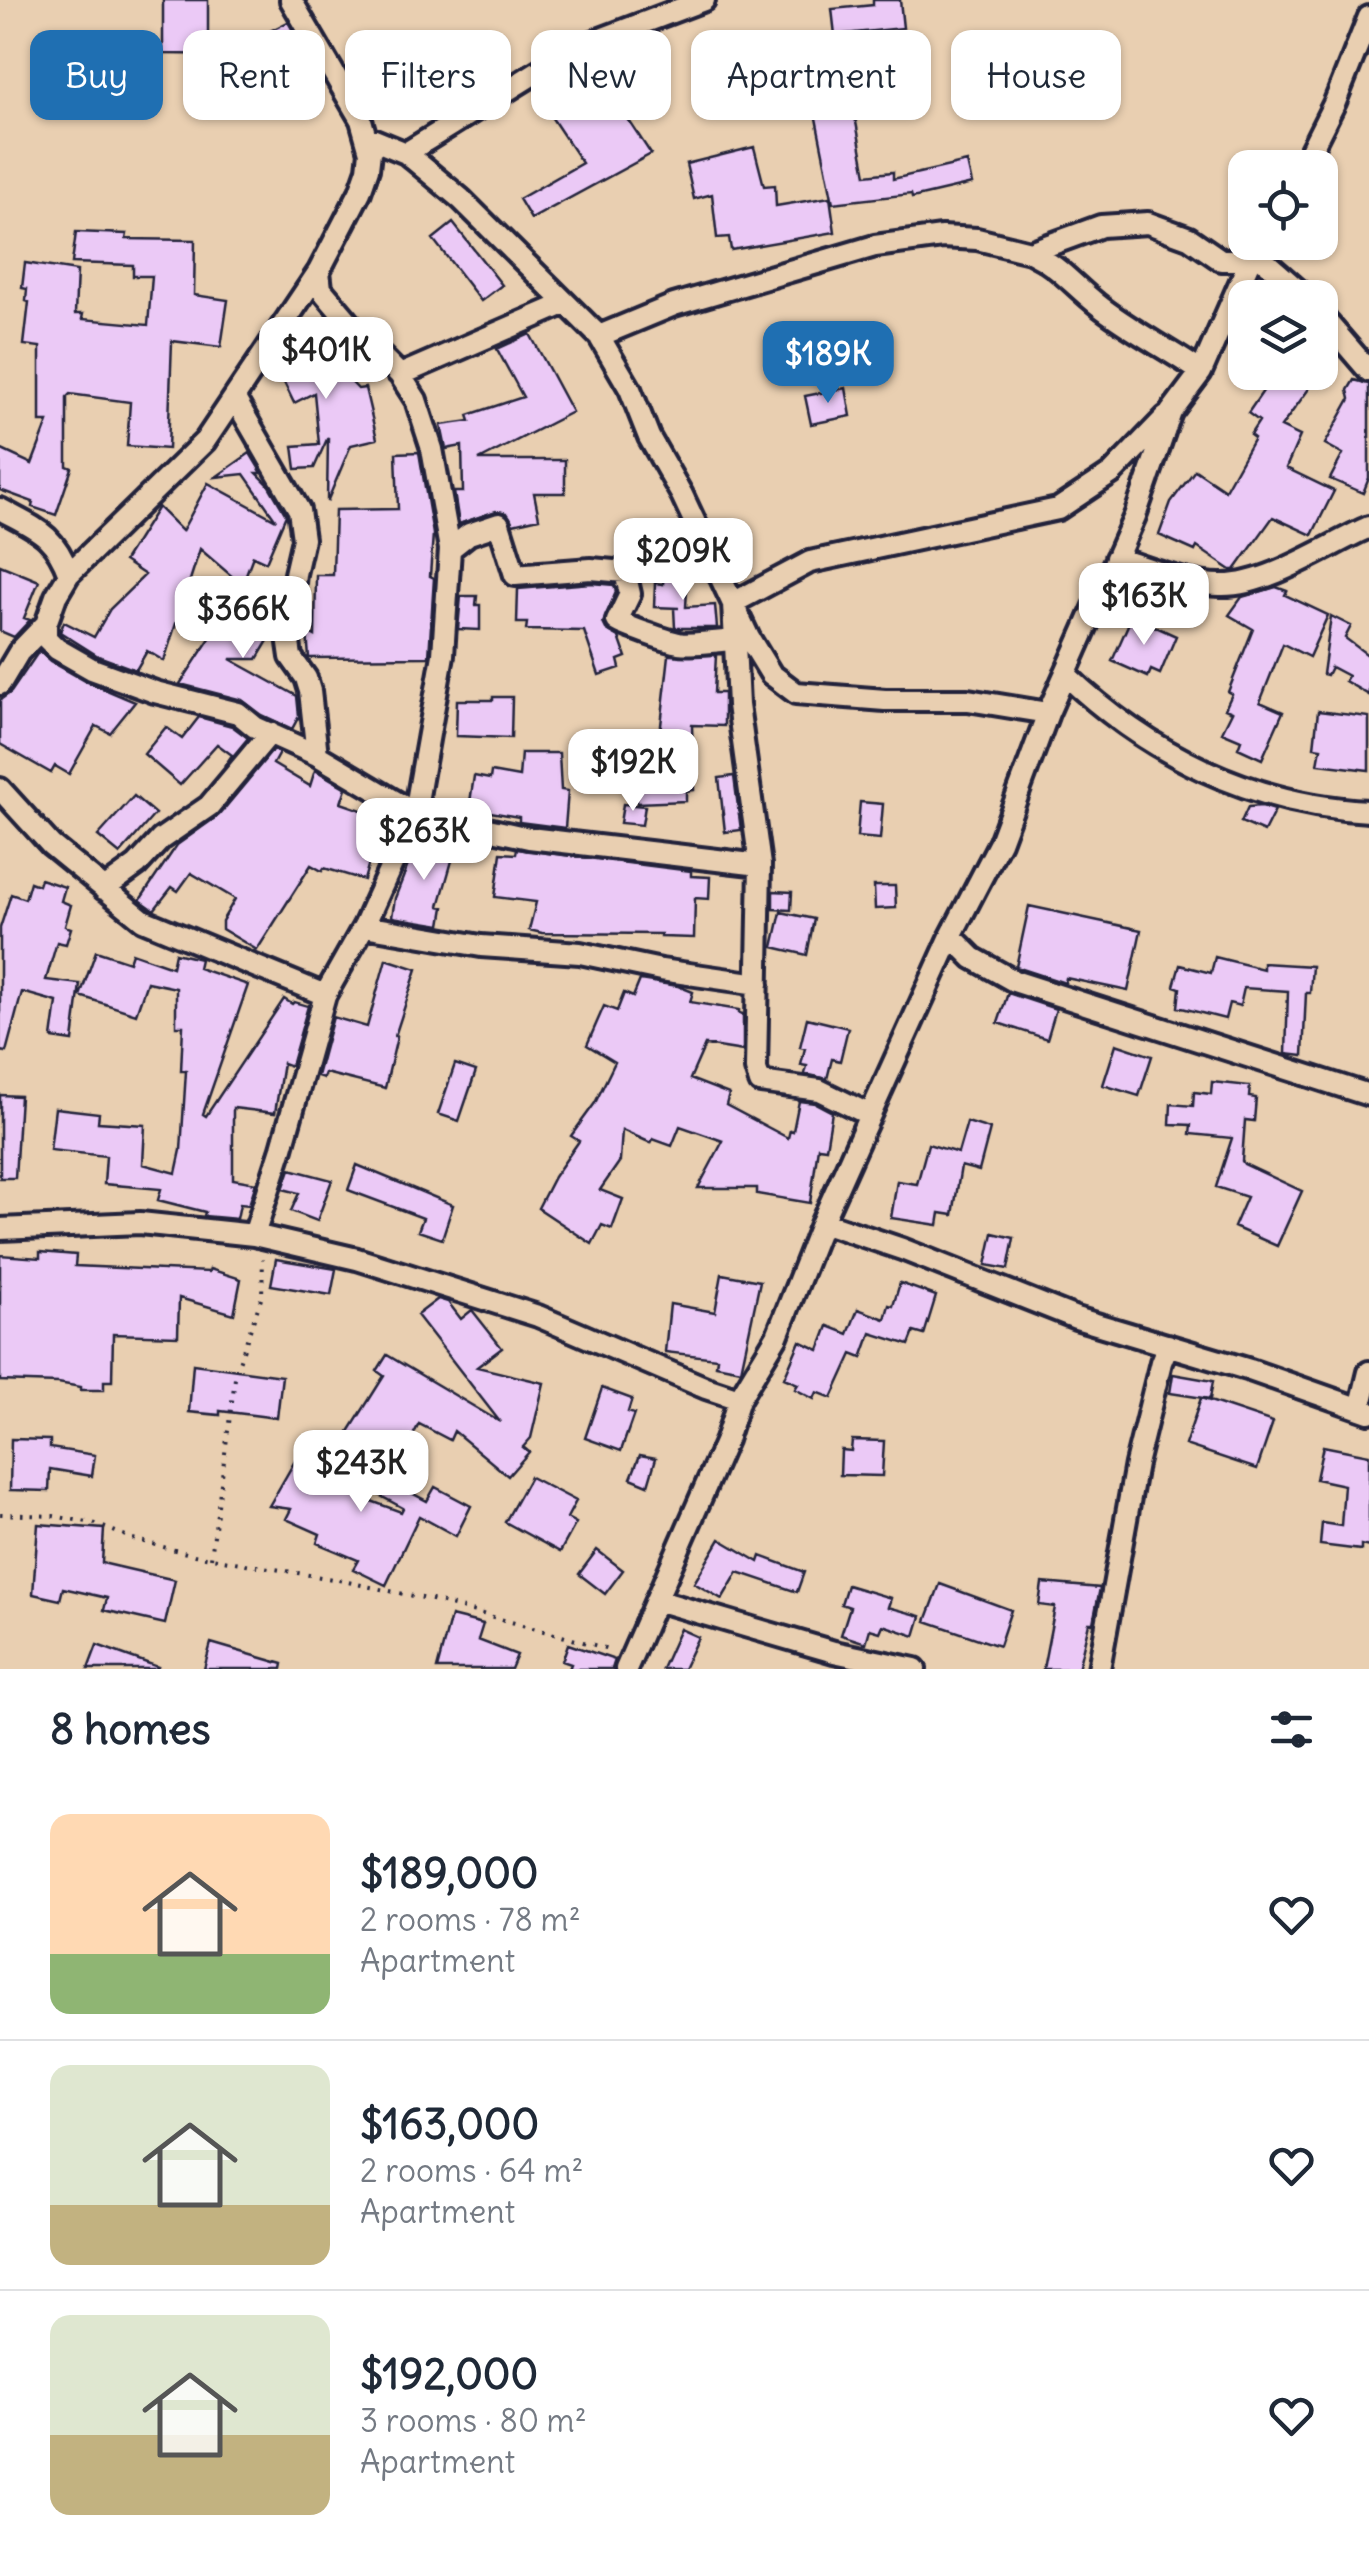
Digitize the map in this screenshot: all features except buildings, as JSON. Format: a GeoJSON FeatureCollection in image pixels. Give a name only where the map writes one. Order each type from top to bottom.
{"type":"FeatureCollection","features":[{"type":"Feature","properties":{"kind":"street"},"geometry":{"type":"LineString","coordinates":[[291,0],[367,137],[368,169],[360,192],[318,272],[205,441],[69,574],[56,596],[46,624],[46,638],[92,670],[155,692],[238,713],[255,728],[316,756],[415,813],[529,838],[760,865]]}},
{"type":"Feature","properties":{"kind":"street"},"geometry":{"type":"LineString","coordinates":[[406,153],[574,49],[704,0]]}},
{"type":"Feature","properties":{"kind":"street"},"geometry":{"type":"LineString","coordinates":[[1311,150],[1369,17]]}},
{"type":"Feature","properties":{"kind":"street"},"geometry":{"type":"LineString","coordinates":[[367,137],[406,153],[461,199],[599,336],[630,389],[649,437],[682,495],[749,638],[771,674],[796,693],[968,700],[1048,713]]}},
{"type":"Feature","properties":{"kind":"street"},"geometry":{"type":"LineString","coordinates":[[1030,252],[1101,226],[1148,223],[1188,238],[1221,260],[1228,258]]}},
{"type":"Feature","properties":{"kind":"street"},"geometry":{"type":"LineString","coordinates":[[599,336],[674,305],[875,246],[942,237],[976,239],[1030,252],[1055,265],[1095,303],[1201,372]]}},
{"type":"Feature","properties":{"kind":"street"},"geometry":{"type":"LineString","coordinates":[[733,602],[810,562],[1058,509],[1112,473],[1171,412],[1201,372],[1249,260]]}},
{"type":"Feature","properties":{"kind":"street"},"geometry":{"type":"LineString","coordinates":[[1263,260],[1286,280]]}},
{"type":"Feature","properties":{"kind":"street"},"geometry":{"type":"LineString","coordinates":[[254,1235],[324,994],[364,926],[415,813],[443,656],[450,549],[426,423],[400,374],[336,309],[322,289],[318,272]]}},
{"type":"Feature","properties":{"kind":"street"},"geometry":{"type":"LineString","coordinates":[[400,374],[564,304]]}},
{"type":"Feature","properties":{"kind":"street"},"geometry":{"type":"LineString","coordinates":[[1338,335],[1369,371]]}},
{"type":"Feature","properties":{"kind":"street"},"geometry":{"type":"LineString","coordinates":[[235,399],[299,510],[303,539],[288,636],[292,657],[310,691],[316,756]]}},
{"type":"Feature","properties":{"kind":"street"},"geometry":{"type":"LineString","coordinates":[[629,1662],[726,1440],[740,1398],[777,1336],[870,1115],[1000,842],[1048,713],[1116,558],[1171,412]]}},
{"type":"Feature","properties":{"kind":"street"},"geometry":{"type":"LineString","coordinates":[[0,510],[58,546],[69,574]]}},
{"type":"Feature","properties":{"kind":"street"},"geometry":{"type":"LineString","coordinates":[[450,549],[469,534],[499,524],[515,576],[591,569],[624,572],[630,594],[617,621],[630,629],[651,632],[678,644],[736,639]]}},
{"type":"Feature","properties":{"kind":"street"},"geometry":{"type":"LineString","coordinates":[[1116,558],[1206,583],[1237,584],[1297,563],[1369,526]]}},
{"type":"Feature","properties":{"kind":"street"},"geometry":{"type":"LineString","coordinates":[[733,602],[738,705],[760,865],[756,1069],[760,1082],[819,1090],[870,1115]]}},
{"type":"Feature","properties":{"kind":"street"},"geometry":{"type":"LineString","coordinates":[[0,684],[8,652],[46,624]]}},
{"type":"Feature","properties":{"kind":"street"},"geometry":{"type":"LineString","coordinates":[[1066,674],[1101,708],[1143,738],[1208,773],[1280,799],[1369,811]]}},
{"type":"Feature","properties":{"kind":"street"},"geometry":{"type":"LineString","coordinates":[[104,889],[136,865],[161,839],[209,806],[270,732]]}},
{"type":"Feature","properties":{"kind":"street"},"geometry":{"type":"LineString","coordinates":[[0,789],[51,846],[143,920],[324,994]]}},
{"type":"Feature","properties":{"kind":"street"},"geometry":{"type":"LineString","coordinates":[[364,926],[482,946],[580,953],[660,970],[758,984]]}},
{"type":"Feature","properties":{"kind":"street"},"geometry":{"type":"LineString","coordinates":[[952,936],[973,958],[1014,980],[1369,1095]]}},
{"type":"Feature","properties":{"kind":"street"},"geometry":{"type":"LineString","coordinates":[[822,1222],[1076,1318],[1250,1370],[1364,1411],[1369,1372]]}},
{"type":"Feature","properties":{"kind":"street"},"geometry":{"type":"LineString","coordinates":[[0,1230],[140,1223],[254,1235],[357,1258],[538,1316],[706,1388],[740,1398]]}},
{"type":"Feature","properties":{"kind":"street"},"geometry":{"type":"LineString","coordinates":[[1099,1669],[1136,1464],[1168,1345]]}},
{"type":"Feature","properties":{"kind":"street"},"geometry":{"type":"LineString","coordinates":[[656,1600],[834,1652],[915,1669]]}},
{"type":"Feature","properties":{"kind":"path"},"geometry":{"type":"LineString","coordinates":[[211,1558],[236,1372],[262,1296],[264,1262],[254,1235]]}},
{"type":"Feature","properties":{"kind":"path"},"geometry":{"type":"LineString","coordinates":[[0,1514],[53,1516],[93,1523],[136,1540],[211,1558],[432,1600],[522,1622],[629,1662]]}}]}
